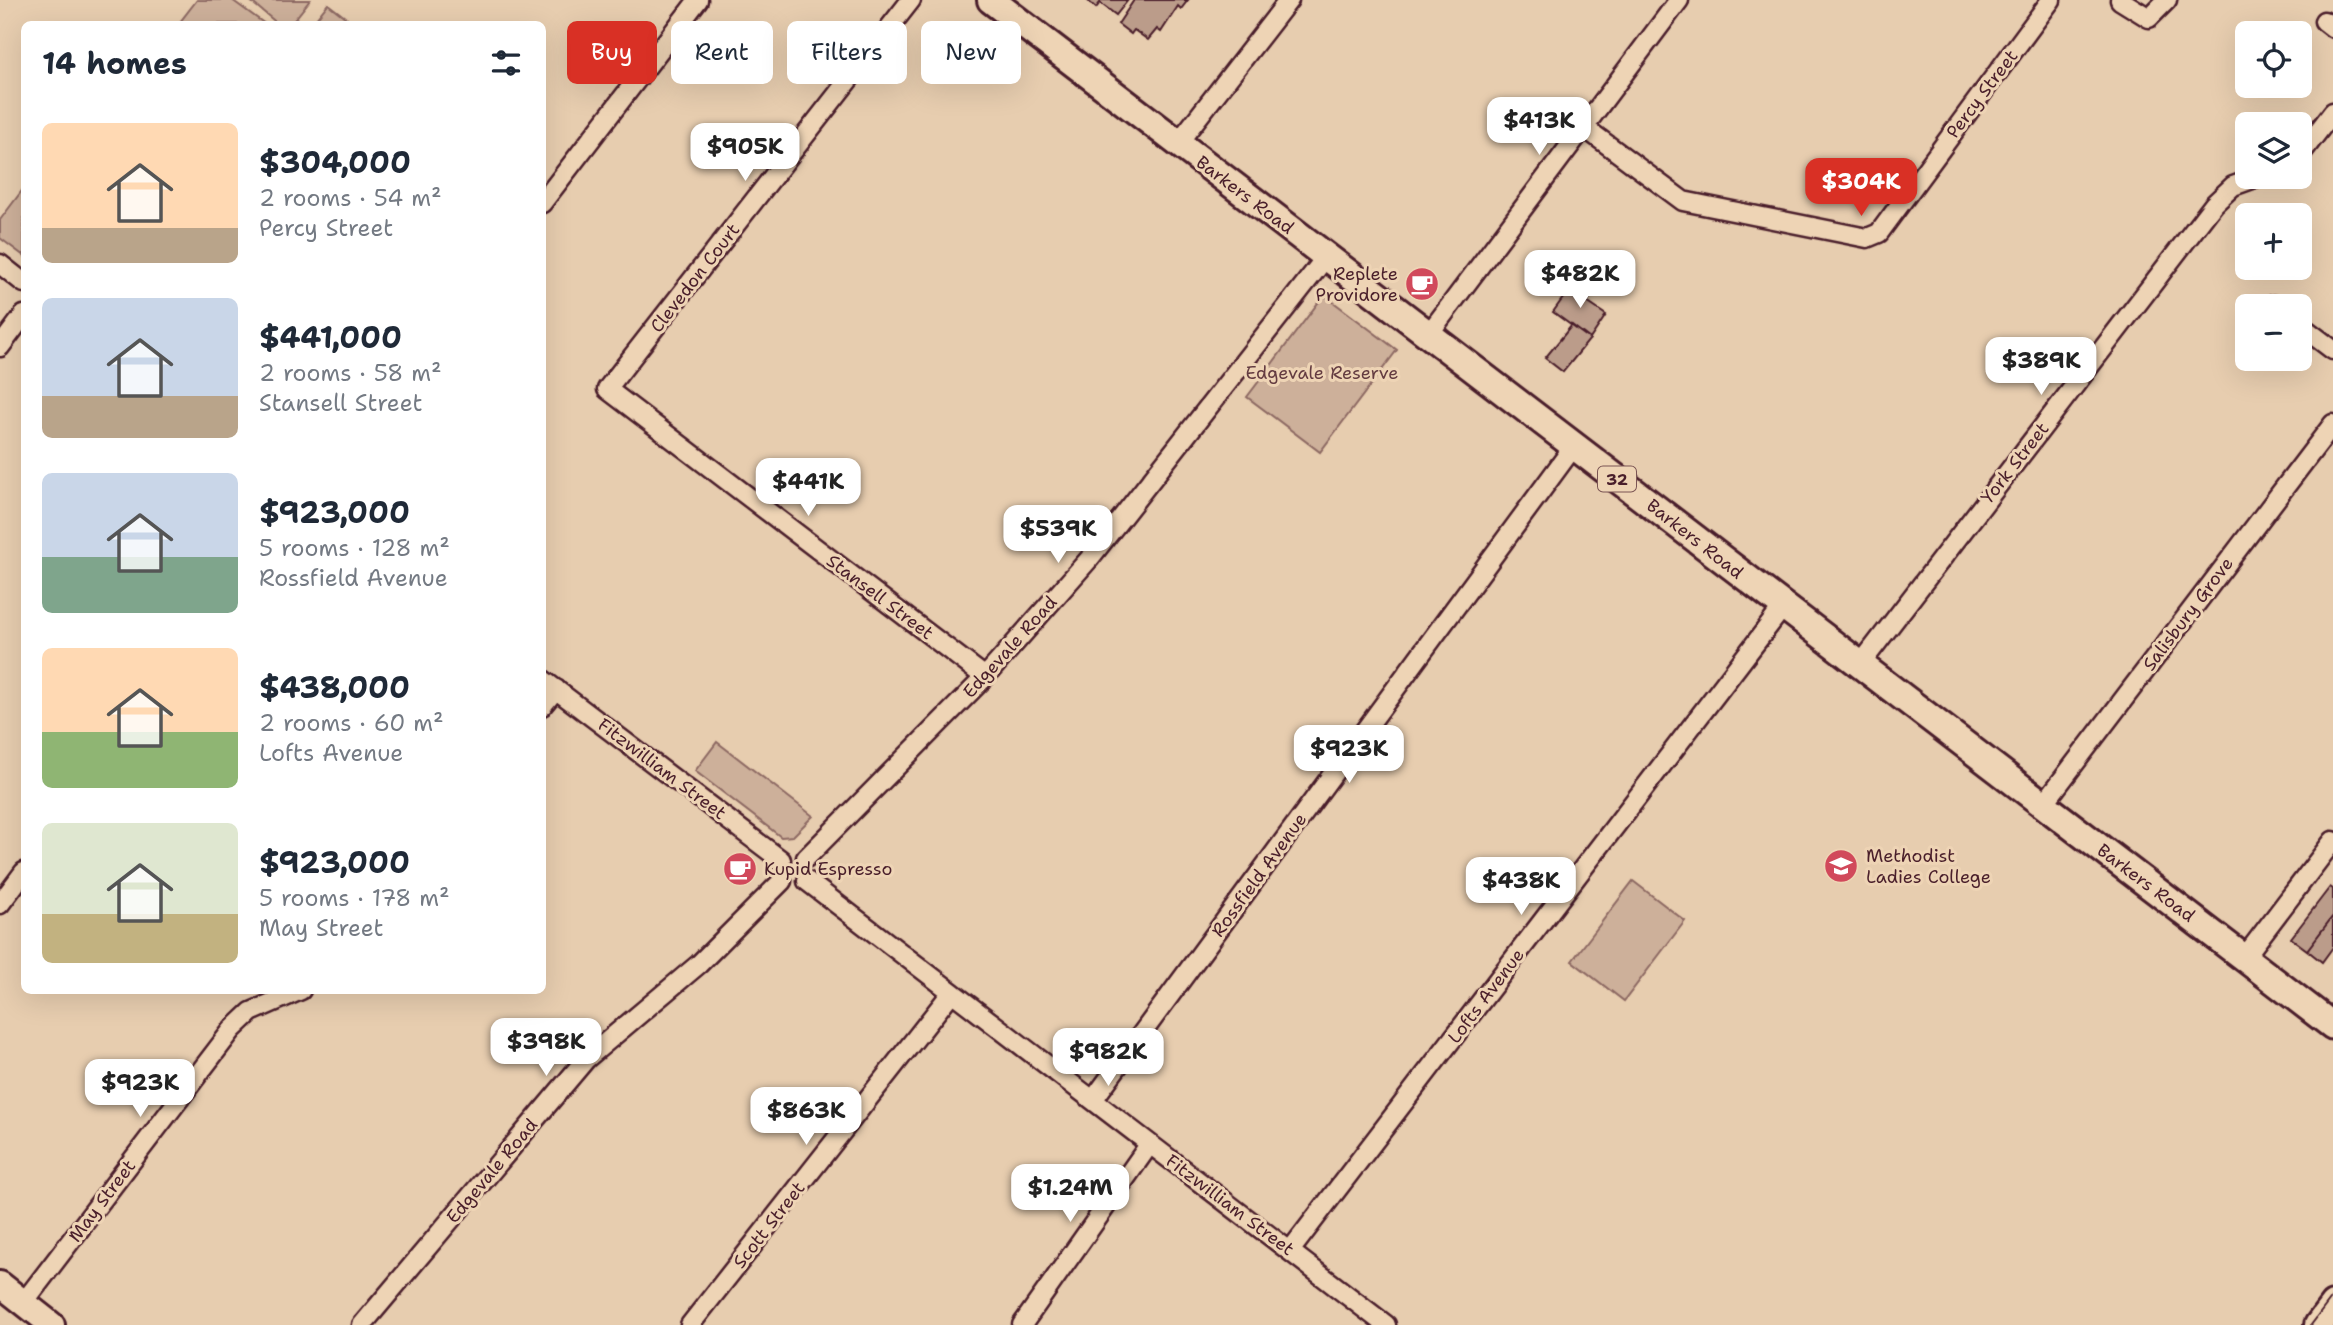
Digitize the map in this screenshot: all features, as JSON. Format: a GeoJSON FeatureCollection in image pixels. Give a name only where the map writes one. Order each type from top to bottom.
{"type":"FeatureCollection","features":[{"type":"Feature","properties":{"kind":"main road","name":"Barkers Road"},"geometry":{"type":"LineString","coordinates":[[991,0],[2333,1026]]}},
{"type":"Feature","properties":{"kind":"main road"},"geometry":{"type":"LineString","coordinates":[[2318,1325],[2333,1305]]}},
{"type":"Feature","properties":{"kind":"street"},"geometry":{"type":"LineString","coordinates":[[546,198],[698,0]]}},
{"type":"Feature","properties":{"kind":"street","name":"Clevedon Court"},"geometry":{"type":"LineString","coordinates":[[607,389],[911,0]]}},
{"type":"Feature","properties":{"kind":"street"},"geometry":{"type":"LineString","coordinates":[[1178,144],[1289,0]]}},
{"type":"Feature","properties":{"kind":"street"},"geometry":{"type":"LineString","coordinates":[[1428,335],[1502,232],[1585,128],[1679,0]]}},
{"type":"Feature","properties":{"kind":"street","name":"Percy Street"},"geometry":{"type":"LineString","coordinates":[[1585,128],[1683,201],[1867,239],[1879,233],[2051,0]]}},
{"type":"Feature","properties":{"kind":"street"},"geometry":{"type":"LineString","coordinates":[[2120,0],[2140,15],[2149,18],[2167,0]]}},
{"type":"Feature","properties":{"kind":"street"},"geometry":{"type":"LineString","coordinates":[[2312,139],[2333,112]]}},
{"type":"Feature","properties":{"kind":"street","name":"York Street"},"geometry":{"type":"LineString","coordinates":[[1860,665],[2214,204],[2235,185]]}},
{"type":"Feature","properties":{"kind":"street","name":"Edgevale Road"},"geometry":{"type":"LineString","coordinates":[[806,858],[985,677],[1090,558],[1326,257]]}},
{"type":"Feature","properties":{"kind":"street"},"geometry":{"type":"LineString","coordinates":[[0,264],[21,281]]}},
{"type":"Feature","properties":{"kind":"street"},"geometry":{"type":"LineString","coordinates":[[0,347],[21,319]]}},
{"type":"Feature","properties":{"kind":"street"},"geometry":{"type":"LineString","coordinates":[[2312,334],[2333,350]]}},
{"type":"Feature","properties":{"kind":"street","name":"Stansell Street"},"geometry":{"type":"LineString","coordinates":[[607,389],[985,677]]}},
{"type":"Feature","properties":{"kind":"street","name":"Salisbury Grove"},"geometry":{"type":"LineString","coordinates":[[2043,804],[2333,424]]}},
{"type":"Feature","properties":{"kind":"street","name":"Rossfield Avenue"},"geometry":{"type":"LineString","coordinates":[[1093,1100],[1574,446]]}},
{"type":"Feature","properties":{"kind":"street","name":"Lofts Avenue"},"geometry":{"type":"LineString","coordinates":[[1290,1251],[1783,607]]}},
{"type":"Feature","properties":{"kind":"street","name":"Fitzwilliam Street"},"geometry":{"type":"LineString","coordinates":[[549,684],[781,860]]}},
{"type":"Feature","properties":{"kind":"street"},"geometry":{"type":"LineString","coordinates":[[2244,958],[2333,841]]}},
{"type":"Feature","properties":{"kind":"street"},"geometry":{"type":"LineString","coordinates":[[791,853],[806,858],[811,868],[807,881],[797,886],[782,881],[778,870],[781,860],[791,853]]}},
{"type":"Feature","properties":{"kind":"street"},"geometry":{"type":"LineString","coordinates":[[0,904],[21,877]]}},
{"type":"Feature","properties":{"kind":"street","name":"Edgevale Road"},"geometry":{"type":"LineString","coordinates":[[362,1325],[586,1059],[699,964],[782,881]]}},
{"type":"Feature","properties":{"kind":"street","name":"Fitzwilliam Street"},"geometry":{"type":"LineString","coordinates":[[807,881],[1386,1325]]}},
{"type":"Feature","properties":{"kind":"street","name":"Scott Street"},"geometry":{"type":"LineString","coordinates":[[690,1325],[952,992]]}},
{"type":"Feature","properties":{"kind":"street","name":"May Street"},"geometry":{"type":"LineString","coordinates":[[24,1302],[232,1030],[251,1012],[292,994]]}},
{"type":"Feature","properties":{"kind":"street"},"geometry":{"type":"LineString","coordinates":[[1022,1325],[1150,1145]]}},
{"type":"Feature","properties":{"kind":"street"},"geometry":{"type":"LineString","coordinates":[[0,1284],[52,1325]]}},
{"type":"Feature","properties":{"kind":"green space"},"geometry":{"type":"Polygon","coordinates":[[[197,0],[232,0],[261,21],[181,21],[197,0]]]}},
{"type":"Feature","properties":{"kind":"green space"},"geometry":{"type":"Polygon","coordinates":[[[249,0],[310,0],[293,21],[274,21],[249,0]]]}},
{"type":"Feature","properties":{"kind":"green space"},"geometry":{"type":"Polygon","coordinates":[[[328,4],[350,21],[314,21],[328,4]]]}},
{"type":"Feature","properties":{"kind":"green space"},"geometry":{"type":"Polygon","coordinates":[[[21,192],[21,254],[0,238],[0,220],[21,192]]]}},
{"type":"Feature","properties":{"kind":"green space","name":"Edgevale Reserve"},"geometry":{"type":"Polygon","coordinates":[[[1324,295],[1397,350],[1320,452],[1247,397],[1324,295]]]}},
{"type":"Feature","properties":{"kind":"green space"},"geometry":{"type":"Polygon","coordinates":[[[717,742],[813,816],[793,836],[781,837],[695,771],[717,742]]]}},
{"type":"Feature","properties":{"kind":"green space"},"geometry":{"type":"Polygon","coordinates":[[[1633,881],[1685,921],[1624,1001],[1572,961],[1633,881]]]}},
{"type":"Feature","properties":{"kind":"building"},"geometry":{"type":"Polygon","coordinates":[[[1087,0],[1128,0],[1116,15],[1100,3],[1096,8],[1087,0]]]}},
{"type":"Feature","properties":{"kind":"building"},"geometry":{"type":"Polygon","coordinates":[[[1134,0],[1188,0],[1181,9],[1178,6],[1161,32],[1157,29],[1148,40],[1134,30],[1131,34],[1118,24],[1134,0]]]}},
{"type":"Feature","properties":{"kind":"building"},"geometry":{"type":"Polygon","coordinates":[[[1576,280],[1593,293],[1587,302],[1606,315],[1590,339],[1553,312],[1576,280]]]}},
{"type":"Feature","properties":{"kind":"building"},"geometry":{"type":"Polygon","coordinates":[[[1572,325],[1590,339],[1563,372],[1545,358],[1572,325]]]}},
{"type":"Feature","properties":{"kind":"building"},"geometry":{"type":"Polygon","coordinates":[[[2330,887],[2333,889],[2333,916],[2307,950],[2291,938],[2330,887]]]}},
{"type":"Feature","properties":{"kind":"building"},"geometry":{"type":"Polygon","coordinates":[[[2333,916],[2333,947],[2322,962],[2307,950],[2333,916]]]}},
{"type":"Feature","properties":{"kind":"tram line"},"geometry":{"type":"LineString","coordinates":[[2311,1325],[2333,1296]]}},
{"type":"Feature","properties":{"kind":"place","name":"Replete Providore"},"geometry":{"type":"Point","coordinates":[1422,284]}},
{"type":"Feature","properties":{"kind":"place","name":"Methodist Ladies College"},"geometry":{"type":"Point","coordinates":[1841,866]}},
{"type":"Feature","properties":{"kind":"place","name":"Kupid Espresso"},"geometry":{"type":"Point","coordinates":[740,869]}}]}
